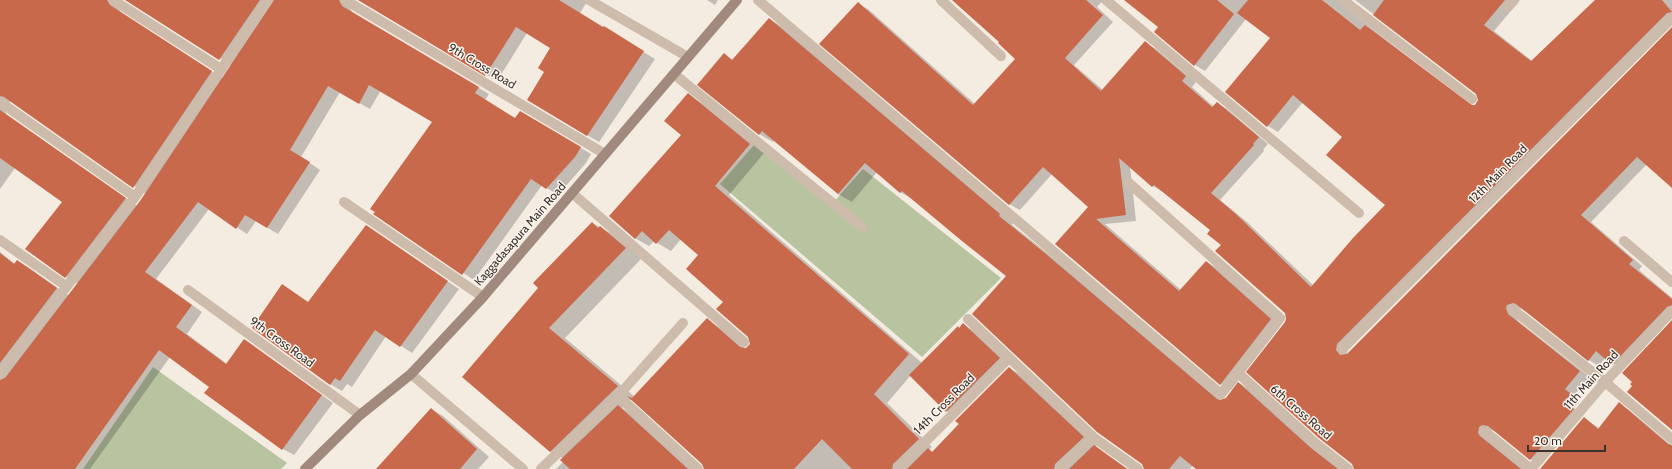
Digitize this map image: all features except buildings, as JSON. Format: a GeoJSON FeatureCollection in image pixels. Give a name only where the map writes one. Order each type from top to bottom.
{"type":"FeatureCollection","features":[{"type":"Feature","properties":{"kind":"main road","name":"Kaggadasapura Main Road"},"geometry":{"type":"LineString","coordinates":[[305,469],[360,415],[411,374],[483,297],[737,0]]}},
{"type":"Feature","properties":{"kind":"street"},"geometry":{"type":"LineString","coordinates":[[113,0],[221,69]]}},
{"type":"Feature","properties":{"kind":"street"},"geometry":{"type":"LineString","coordinates":[[0,374],[135,197],[268,0]]}},
{"type":"Feature","properties":{"kind":"street","name":"9th Cross Road"},"geometry":{"type":"LineString","coordinates":[[345,0],[605,154]]}},
{"type":"Feature","properties":{"kind":"street"},"geometry":{"type":"LineString","coordinates":[[588,0],[688,57]]}},
{"type":"Feature","properties":{"kind":"street"},"geometry":{"type":"LineString","coordinates":[[758,0],[1221,394],[1280,318],[1129,183]]}},
{"type":"Feature","properties":{"kind":"street"},"geometry":{"type":"LineString","coordinates":[[940,0],[1001,56]]}},
{"type":"Feature","properties":{"kind":"street"},"geometry":{"type":"LineString","coordinates":[[1106,0],[1359,213]]}},
{"type":"Feature","properties":{"kind":"street"},"geometry":{"type":"LineString","coordinates":[[1343,0],[1472,99]]}},
{"type":"Feature","properties":{"kind":"street","name":"12th Main Road"},"geometry":{"type":"LineString","coordinates":[[1342,349],[1672,18]]}},
{"type":"Feature","properties":{"kind":"street"},"geometry":{"type":"LineString","coordinates":[[674,74],[862,227]]}},
{"type":"Feature","properties":{"kind":"street"},"geometry":{"type":"LineString","coordinates":[[0,102],[135,197]]}},
{"type":"Feature","properties":{"kind":"street"},"geometry":{"type":"LineString","coordinates":[[572,193],[744,342]]}},
{"type":"Feature","properties":{"kind":"street"},"geometry":{"type":"LineString","coordinates":[[344,202],[483,297]]}},
{"type":"Feature","properties":{"kind":"street"},"geometry":{"type":"LineString","coordinates":[[0,240],[66,286]]}},
{"type":"Feature","properties":{"kind":"street"},"geometry":{"type":"LineString","coordinates":[[1624,241],[1672,282]]}},
{"type":"Feature","properties":{"kind":"street","name":"9th Cross Road"},"geometry":{"type":"LineString","coordinates":[[188,290],[360,415]]}},
{"type":"Feature","properties":{"kind":"street"},"geometry":{"type":"LineString","coordinates":[[1512,310],[1604,382],[1672,439]]}},
{"type":"Feature","properties":{"kind":"street","name":"11th Main Road"},"geometry":{"type":"LineString","coordinates":[[1531,469],[1604,382],[1672,311]]}},
{"type":"Feature","properties":{"kind":"street"},"geometry":{"type":"LineString","coordinates":[[968,319],[1094,437],[1138,469]]}},
{"type":"Feature","properties":{"kind":"street"},"geometry":{"type":"LineString","coordinates":[[541,469],[618,396],[683,323]]}},
{"type":"Feature","properties":{"kind":"street","name":"14th Cross Road"},"geometry":{"type":"LineString","coordinates":[[898,469],[1009,358]]}},
{"type":"Feature","properties":{"kind":"street","name":"6th Cross Road"},"geometry":{"type":"LineString","coordinates":[[1238,373],[1315,443],[1348,469]]}},
{"type":"Feature","properties":{"kind":"street"},"geometry":{"type":"LineString","coordinates":[[411,374],[523,469]]}},
{"type":"Feature","properties":{"kind":"street"},"geometry":{"type":"LineString","coordinates":[[618,396],[698,469]]}},
{"type":"Feature","properties":{"kind":"street"},"geometry":{"type":"LineString","coordinates":[[1484,430],[1531,469]]}},
{"type":"Feature","properties":{"kind":"street"},"geometry":{"type":"LineString","coordinates":[[1060,469],[1094,437]]}},
{"type":"Feature","properties":{"kind":"green space"},"geometry":{"type":"Polygon","coordinates":[[[754,145],[830,206],[863,169],[1001,278],[922,357],[720,184],[754,145]]]}},
{"type":"Feature","properties":{"kind":"green space"},"geometry":{"type":"Polygon","coordinates":[[[153,367],[287,463],[281,469],[83,469],[153,367]]]}}]}
